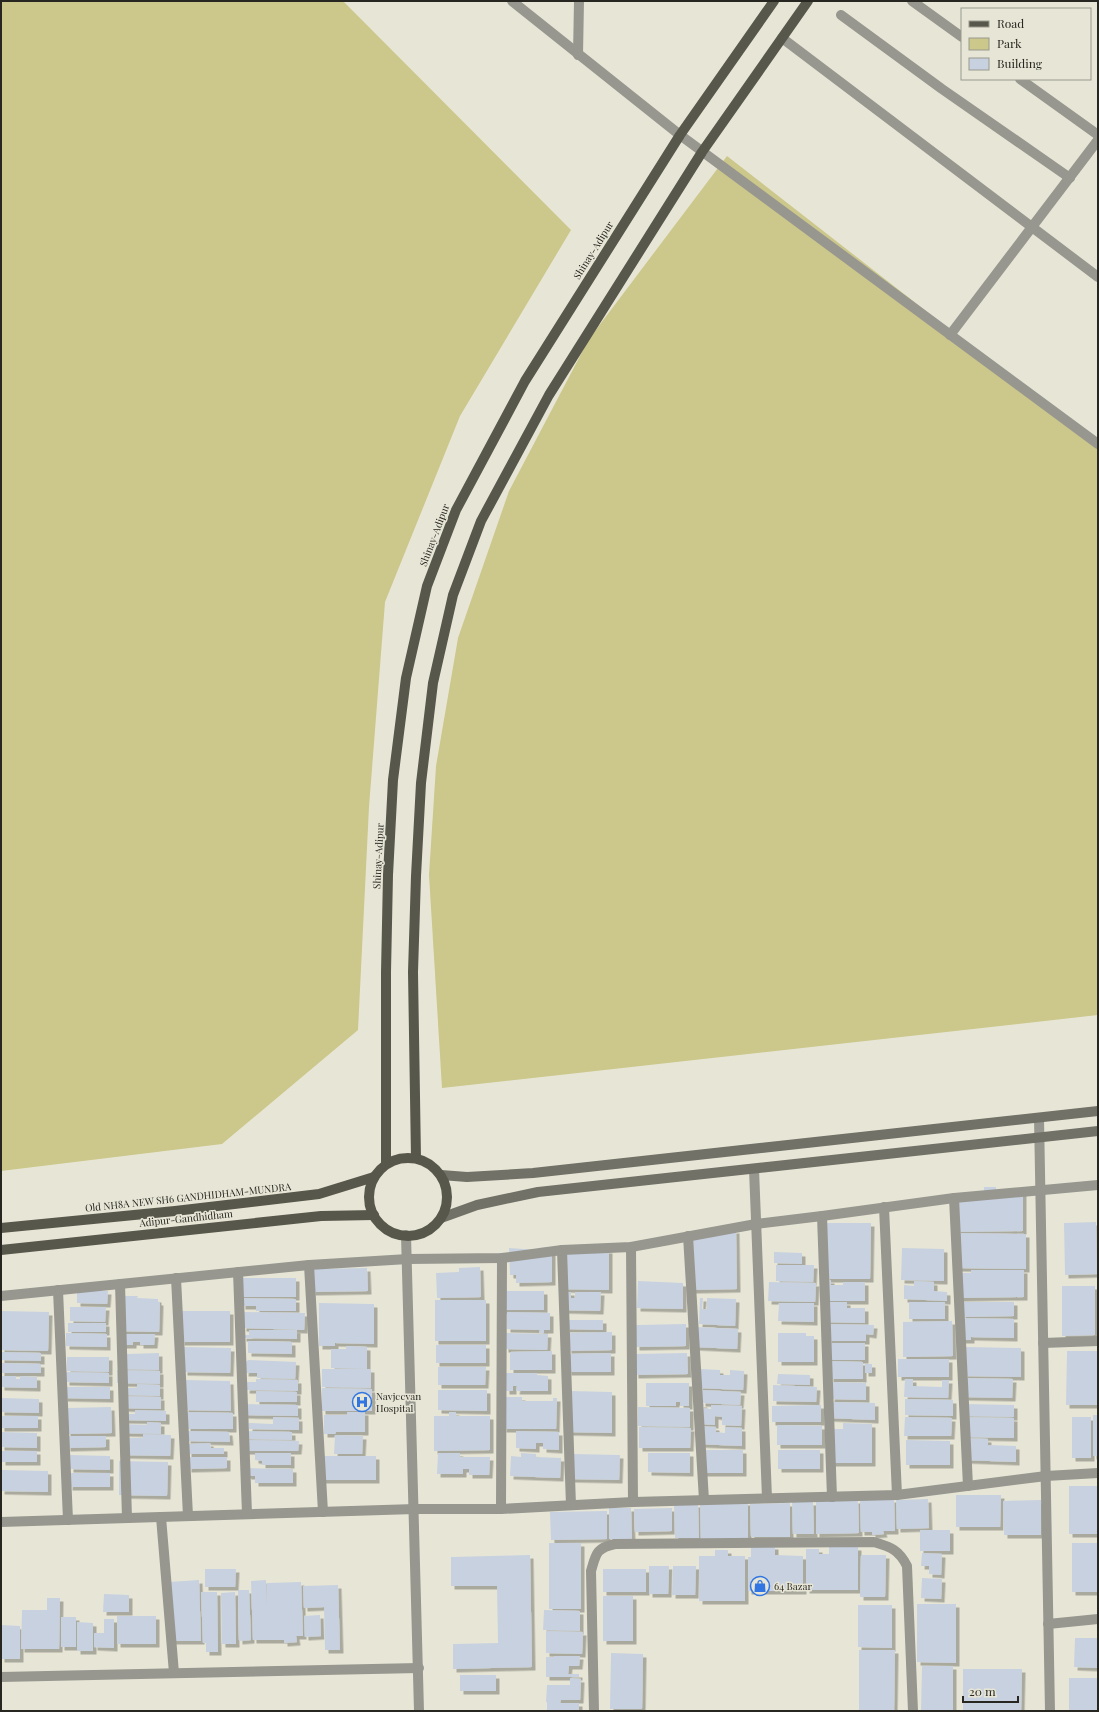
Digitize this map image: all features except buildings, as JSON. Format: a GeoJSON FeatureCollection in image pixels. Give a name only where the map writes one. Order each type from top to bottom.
{"type":"FeatureCollection","features":[{"type":"Feature","properties":{"kind":"main road","name":"Shinay-Adipur"},"geometry":{"type":"LineString","coordinates":[[386,1164],[386,972],[388,875],[393,780],[406,678],[427,586],[456,510],[525,381],[680,135],[774,1]]}},
{"type":"Feature","properties":{"kind":"main road"},"geometry":{"type":"LineString","coordinates":[[416,1158],[413,972],[421,783],[433,683],[453,594],[482,521],[549,395],[702,152],[808,1]]}},
{"type":"Feature","properties":{"kind":"main road"},"geometry":{"type":"LineString","coordinates":[[441,1176],[467,1177],[533,1173],[1098,1111]]}},
{"type":"Feature","properties":{"kind":"main road"},"geometry":{"type":"LineString","coordinates":[[441,1218],[477,1205],[538,1192],[1098,1131]]}},
{"type":"Feature","properties":{"kind":"main road"},"geometry":{"type":"LineString","coordinates":[[401,1158],[416,1158],[430,1164],[441,1176],[447,1190],[446,1204],[441,1218],[432,1228],[420,1234],[406,1235],[393,1233],[382,1226],[374,1215],[369,1202],[370,1189],[374,1177],[386,1164],[401,1158]]}},
{"type":"Feature","properties":{"kind":"main road","name":"Old NH8A NEW SH6 GANDHIDHAM-MUNDRA"},"geometry":{"type":"LineString","coordinates":[[1,1228],[175,1211],[319,1194],[374,1177]]}},
{"type":"Feature","properties":{"kind":"main road","name":"Adipur-Gandhidham"},"geometry":{"type":"LineString","coordinates":[[1,1250],[321,1216],[374,1215]]}},
{"type":"Feature","properties":{"kind":"street"},"geometry":{"type":"LineString","coordinates":[[512,1],[578,55],[702,152],[1098,444]]}},
{"type":"Feature","properties":{"kind":"street"},"geometry":{"type":"LineString","coordinates":[[578,55],[579,1]]}},
{"type":"Feature","properties":{"kind":"street"},"geometry":{"type":"LineString","coordinates":[[912,1],[961,36]]}},
{"type":"Feature","properties":{"kind":"street"},"geometry":{"type":"LineString","coordinates":[[841,15],[942,89],[1070,178]]}},
{"type":"Feature","properties":{"kind":"street"},"geometry":{"type":"LineString","coordinates":[[782,38],[1098,277]]}},
{"type":"Feature","properties":{"kind":"street"},"geometry":{"type":"LineString","coordinates":[[1021,80],[1098,135]]}},
{"type":"Feature","properties":{"kind":"street"},"geometry":{"type":"LineString","coordinates":[[950,335],[1098,140]]}},
{"type":"Feature","properties":{"kind":"street"},"geometry":{"type":"LineString","coordinates":[[1039,1118],[1050,1711]]}},
{"type":"Feature","properties":{"kind":"street"},"geometry":{"type":"LineString","coordinates":[[754,1169],[767,1498]]}},
{"type":"Feature","properties":{"kind":"street"},"geometry":{"type":"LineString","coordinates":[[1,1296],[309,1265],[408,1259],[502,1258],[562,1250],[631,1247],[756,1224],[884,1207],[1040,1189],[1098,1185]]}},
{"type":"Feature","properties":{"kind":"street"},"geometry":{"type":"LineString","coordinates":[[954,1198],[968,1486]]}},
{"type":"Feature","properties":{"kind":"street"},"geometry":{"type":"LineString","coordinates":[[884,1207],[897,1495]]}},
{"type":"Feature","properties":{"kind":"street"},"geometry":{"type":"LineString","coordinates":[[822,1216],[832,1496]]}},
{"type":"Feature","properties":{"kind":"street"},"geometry":{"type":"LineString","coordinates":[[406,1235],[408,1259],[420,1711]]}},
{"type":"Feature","properties":{"kind":"street"},"geometry":{"type":"LineString","coordinates":[[688,1236],[704,1500]]}},
{"type":"Feature","properties":{"kind":"street"},"geometry":{"type":"LineString","coordinates":[[631,1247],[633,1502]]}},
{"type":"Feature","properties":{"kind":"street"},"geometry":{"type":"LineString","coordinates":[[562,1250],[571,1506]]}},
{"type":"Feature","properties":{"kind":"street"},"geometry":{"type":"LineString","coordinates":[[501,1509],[502,1258]]}},
{"type":"Feature","properties":{"kind":"street"},"geometry":{"type":"LineString","coordinates":[[309,1265],[323,1512]]}},
{"type":"Feature","properties":{"kind":"street"},"geometry":{"type":"LineString","coordinates":[[238,1272],[247,1514]]}},
{"type":"Feature","properties":{"kind":"street"},"geometry":{"type":"LineString","coordinates":[[176,1278],[188,1516]]}},
{"type":"Feature","properties":{"kind":"street"},"geometry":{"type":"LineString","coordinates":[[120,1284],[127,1518]]}},
{"type":"Feature","properties":{"kind":"street"},"geometry":{"type":"LineString","coordinates":[[58,1290],[68,1520]]}},
{"type":"Feature","properties":{"kind":"street"},"geometry":{"type":"LineString","coordinates":[[1043,1343],[1098,1342]]}},
{"type":"Feature","properties":{"kind":"street"},"geometry":{"type":"LineString","coordinates":[[1,1522],[415,1509],[501,1509],[633,1502],[897,1495],[1046,1476],[1098,1474]]}},
{"type":"Feature","properties":{"kind":"street"},"geometry":{"type":"LineString","coordinates":[[161,1517],[174,1673]]}},
{"type":"Feature","properties":{"kind":"street"},"geometry":{"type":"LineString","coordinates":[[594,1711],[591,1571],[595,1556],[602,1547],[615,1544],[874,1542],[890,1546],[901,1556],[907,1566],[913,1711]]}},
{"type":"Feature","properties":{"kind":"street"},"geometry":{"type":"LineString","coordinates":[[1048,1624],[1098,1619]]}},
{"type":"Feature","properties":{"kind":"street"},"geometry":{"type":"LineString","coordinates":[[1,1677],[418,1668]]}},
{"type":"Feature","properties":{"kind":"green space"},"geometry":{"type":"Polygon","coordinates":[[[1,1],[343,1],[571,230],[460,416],[385,602],[369,807],[358,1030],[222,1144],[1,1171],[1,1]]]}},
{"type":"Feature","properties":{"kind":"green space"},"geometry":{"type":"Polygon","coordinates":[[[727,156],[1098,445],[1098,1015],[442,1088],[429,875],[436,766],[458,638],[509,491],[589,339],[727,156]]]}},
{"type":"Feature","properties":{"kind":"place","name":"Navjeevan Hospital"},"geometry":{"type":"Point","coordinates":[362,1402]}},
{"type":"Feature","properties":{"kind":"place","name":"64 Bazar"},"geometry":{"type":"Point","coordinates":[760,1586]}}]}
